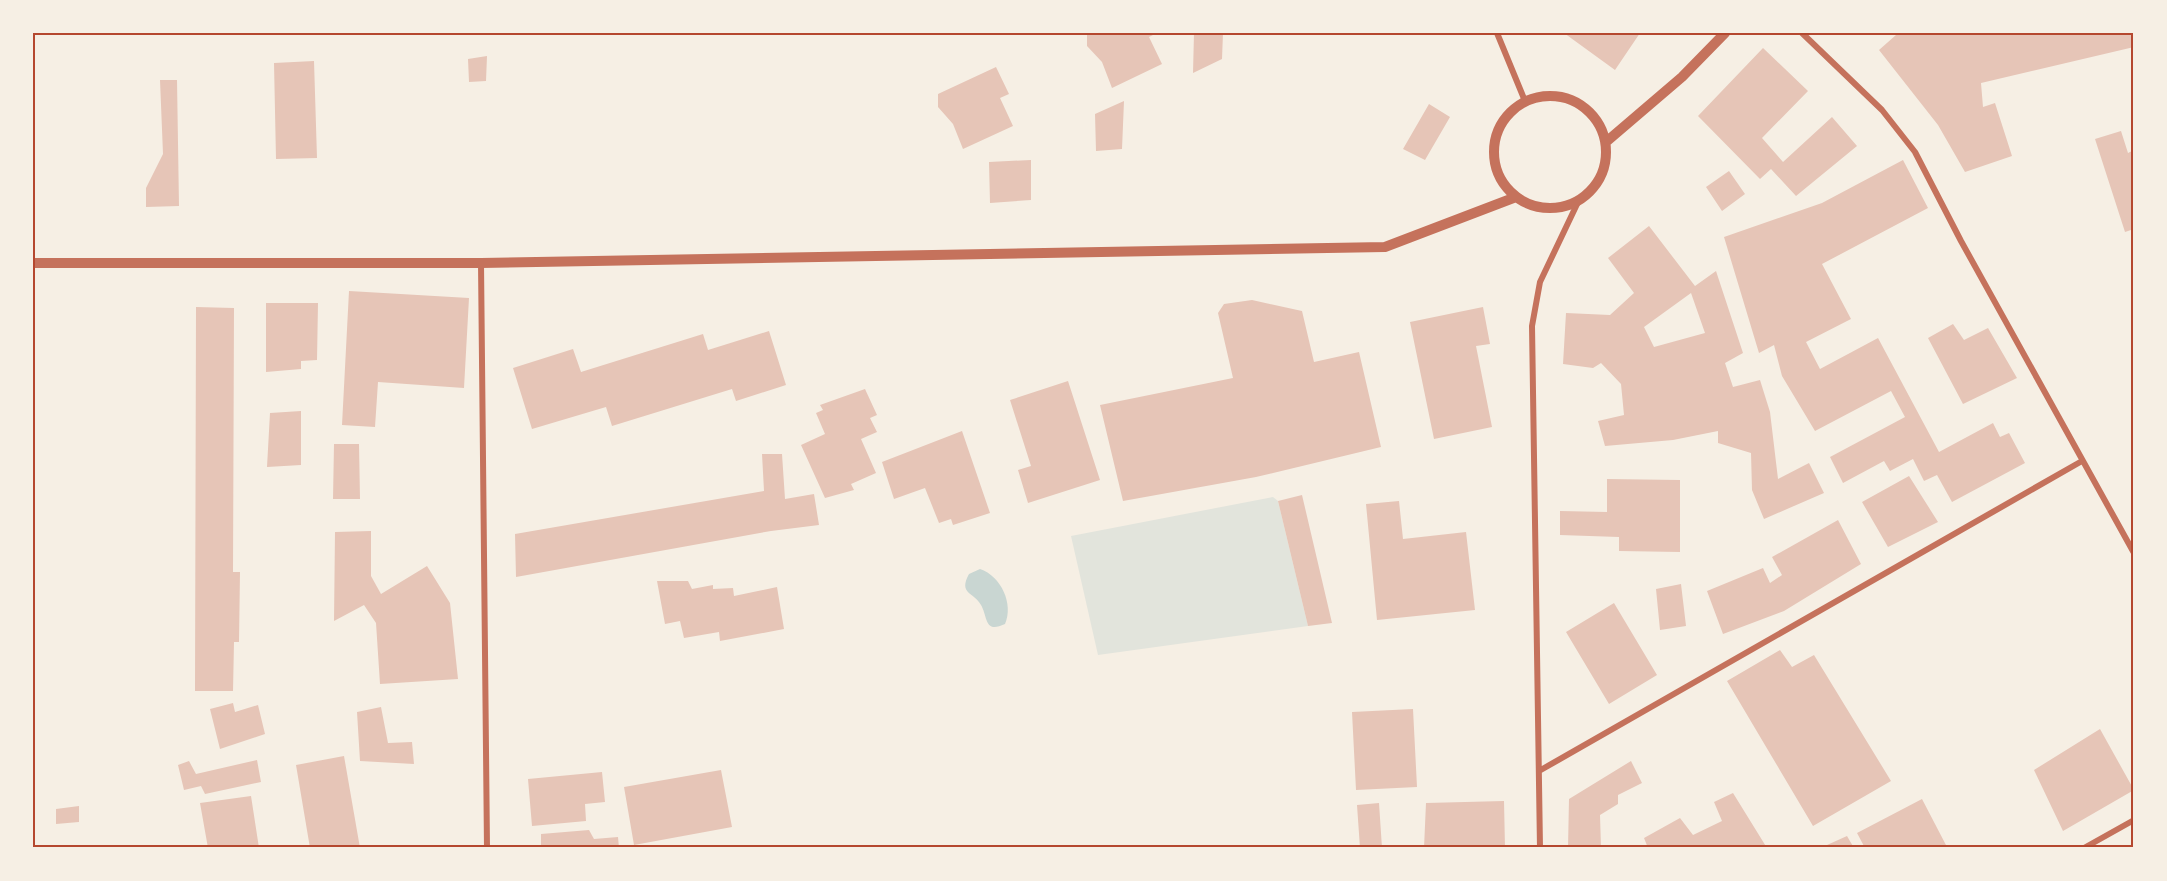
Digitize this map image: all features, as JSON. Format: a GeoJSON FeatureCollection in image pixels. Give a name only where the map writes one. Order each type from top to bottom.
{"type":"FeatureCollection","features":[{"type":"Feature","properties":{"kind":"street"},"geometry":{"type":"LineString","coordinates":[[1497,33],[1525,101]]}},
{"type":"Feature","properties":{"kind":"street"},"geometry":{"type":"LineString","coordinates":[[1606,142],[1682,77],[1725,33]]}},
{"type":"Feature","properties":{"kind":"street"},"geometry":{"type":"LineString","coordinates":[[1803,33],[1882,110],[1915,152],[1961,241],[2134,553]]}},
{"type":"Feature","properties":{"kind":"street"},"geometry":{"type":"LineString","coordinates":[[1542,96],[1560,96],[1576,101],[1590,111],[1600,126],[1606,142],[1606,159],[1602,176],[1592,190],[1579,200],[1564,207],[1547,208],[1531,205],[1516,197],[1503,184],[1496,166],[1494,147],[1499,128],[1510,113],[1525,101],[1542,96]]}},
{"type":"Feature","properties":{"kind":"street"},"geometry":{"type":"LineString","coordinates":[[33,264],[481,263],[1385,247],[1516,197]]}},
{"type":"Feature","properties":{"kind":"street"},"geometry":{"type":"LineString","coordinates":[[1540,848],[1532,326],[1540,282],[1579,200]]}},
{"type":"Feature","properties":{"kind":"street"},"geometry":{"type":"LineString","coordinates":[[481,263],[487,848]]}},
{"type":"Feature","properties":{"kind":"street"},"geometry":{"type":"LineString","coordinates":[[1539,771],[2082,461]]}},
{"type":"Feature","properties":{"kind":"street"},"geometry":{"type":"LineString","coordinates":[[2084,848],[2134,820]]}},
{"type":"Feature","properties":{"kind":"shaded area"},"geometry":{"type":"Polygon","coordinates":[[[1273,497],[1278,501],[1308,626],[1098,655],[1071,536],[1273,497]]]}},
{"type":"Feature","properties":{"kind":"shaded area"},"geometry":{"type":"Polygon","coordinates":[[[980,569],[1000,584],[1007,600],[1005,624],[998,627],[990,626],[981,605],[966,589],[969,574],[980,569]]]}},
{"type":"Feature","properties":{"kind":"building"},"geometry":{"type":"Polygon","coordinates":[[[1087,33],[1157,33],[1149,37],[1162,64],[1112,88],[1102,62],[1087,46],[1087,33]]]}},
{"type":"Feature","properties":{"kind":"building"},"geometry":{"type":"Polygon","coordinates":[[[1194,33],[1223,33],[1222,59],[1193,73],[1194,33]]]}},
{"type":"Feature","properties":{"kind":"building"},"geometry":{"type":"Polygon","coordinates":[[[1564,33],[1640,33],[1615,70],[1564,33]]]}},
{"type":"Feature","properties":{"kind":"building"},"geometry":{"type":"Polygon","coordinates":[[[1907,33],[2134,33],[2134,47],[1981,83],[1983,107],[1995,103],[2012,156],[1965,172],[1938,125],[1879,50],[1896,35],[1907,33]]]}},
{"type":"Feature","properties":{"kind":"building"},"geometry":{"type":"Polygon","coordinates":[[[1763,48],[1808,91],[1762,138],[1783,162],[1832,117],[1857,146],[1796,196],[1771,169],[1760,179],[1698,116],[1763,48]]]}},
{"type":"Feature","properties":{"kind":"building"},"geometry":{"type":"Polygon","coordinates":[[[487,56],[486,81],[469,82],[468,59],[487,56]]]}},
{"type":"Feature","properties":{"kind":"building"},"geometry":{"type":"Polygon","coordinates":[[[314,61],[317,158],[276,159],[274,63],[314,61]]]}},
{"type":"Feature","properties":{"kind":"building"},"geometry":{"type":"Polygon","coordinates":[[[996,67],[1009,94],[1000,98],[1013,126],[963,149],[953,124],[938,107],[938,94],[996,67]]]}},
{"type":"Feature","properties":{"kind":"building"},"geometry":{"type":"Polygon","coordinates":[[[160,80],[177,80],[179,206],[146,207],[146,188],[163,154],[160,80]]]}},
{"type":"Feature","properties":{"kind":"building"},"geometry":{"type":"Polygon","coordinates":[[[1124,101],[1122,149],[1096,151],[1095,114],[1124,101]]]}},
{"type":"Feature","properties":{"kind":"building"},"geometry":{"type":"Polygon","coordinates":[[[1429,104],[1450,117],[1425,160],[1403,149],[1429,104]]]}},
{"type":"Feature","properties":{"kind":"building"},"geometry":{"type":"Polygon","coordinates":[[[2121,131],[2128,153],[2134,150],[2134,229],[2125,232],[2095,139],[2121,131]]]}},
{"type":"Feature","properties":{"kind":"building"},"geometry":{"type":"Polygon","coordinates":[[[1031,160],[1031,200],[990,203],[989,162],[1031,160]]]}},
{"type":"Feature","properties":{"kind":"building"},"geometry":{"type":"Polygon","coordinates":[[[1903,160],[1928,208],[1822,264],[1851,319],[1806,342],[1820,369],[1878,338],[1939,452],[1993,423],[2000,437],[2009,433],[2025,463],[1952,502],[1937,475],[1924,481],[1913,459],[1890,471],[1884,461],[1843,483],[1830,457],[1905,417],[1891,391],[1815,431],[1782,376],[1774,345],[1759,353],[1724,237],[1822,203],[1903,160]]]}},
{"type":"Feature","properties":{"kind":"building"},"geometry":{"type":"Polygon","coordinates":[[[1729,171],[1745,194],[1722,211],[1706,187],[1729,171]]]}},
{"type":"Feature","properties":{"kind":"building"},"geometry":{"type":"Polygon","coordinates":[[[1649,226],[1695,286],[1716,271],[1743,353],[1725,363],[1733,387],[1760,380],[1770,412],[1778,479],[1809,463],[1824,493],[1764,519],[1752,490],[1751,453],[1718,443],[1718,431],[1673,440],[1605,446],[1598,421],[1624,415],[1621,384],[1601,363],[1593,368],[1563,364],[1566,313],[1610,315],[1634,293],[1608,258],[1649,226]],[[1691,293],[1644,327],[1654,347],[1705,333],[1691,293]]]}},
{"type":"Feature","properties":{"kind":"building"},"geometry":{"type":"Polygon","coordinates":[[[349,291],[469,298],[464,388],[378,382],[375,427],[342,425],[349,291]]]}},
{"type":"Feature","properties":{"kind":"building"},"geometry":{"type":"Polygon","coordinates":[[[1252,300],[1302,311],[1314,362],[1359,352],[1381,447],[1256,477],[1123,501],[1100,405],[1233,378],[1218,313],[1224,304],[1252,300]]]}},
{"type":"Feature","properties":{"kind":"building"},"geometry":{"type":"Polygon","coordinates":[[[266,303],[318,303],[317,360],[301,361],[301,369],[266,372],[266,303]]]}},
{"type":"Feature","properties":{"kind":"building"},"geometry":{"type":"Polygon","coordinates":[[[196,307],[234,308],[233,572],[240,572],[239,642],[234,642],[233,691],[195,691],[196,307]]]}},
{"type":"Feature","properties":{"kind":"building"},"geometry":{"type":"Polygon","coordinates":[[[1483,307],[1490,344],[1476,346],[1492,427],[1434,439],[1410,322],[1483,307]]]}},
{"type":"Feature","properties":{"kind":"building"},"geometry":{"type":"Polygon","coordinates":[[[1953,324],[1964,340],[1988,328],[2017,378],[1963,404],[1928,338],[1953,324]]]}},
{"type":"Feature","properties":{"kind":"building"},"geometry":{"type":"Polygon","coordinates":[[[769,331],[786,385],[736,401],[732,389],[612,426],[606,407],[532,429],[513,368],[573,349],[581,372],[703,334],[708,350],[769,331]]]}},
{"type":"Feature","properties":{"kind":"building"},"geometry":{"type":"Polygon","coordinates":[[[1068,381],[1100,480],[1028,503],[1018,470],[1031,466],[1010,400],[1068,381]]]}},
{"type":"Feature","properties":{"kind":"building"},"geometry":{"type":"Polygon","coordinates":[[[865,389],[877,415],[870,418],[877,432],[861,439],[876,473],[851,484],[854,490],[825,498],[801,445],[825,434],[816,413],[823,410],[820,405],[865,389]]]}},
{"type":"Feature","properties":{"kind":"building"},"geometry":{"type":"Polygon","coordinates":[[[301,411],[301,465],[267,467],[270,413],[301,411]]]}},
{"type":"Feature","properties":{"kind":"building"},"geometry":{"type":"Polygon","coordinates":[[[962,431],[990,513],[953,525],[951,519],[939,523],[925,488],[894,499],[882,462],[962,431]]]}},
{"type":"Feature","properties":{"kind":"building"},"geometry":{"type":"Polygon","coordinates":[[[334,444],[359,444],[360,499],[333,499],[334,444]]]}},
{"type":"Feature","properties":{"kind":"building"},"geometry":{"type":"Polygon","coordinates":[[[762,454],[782,454],[785,499],[814,494],[819,525],[771,531],[516,577],[515,534],[764,491],[762,454]]]}},
{"type":"Feature","properties":{"kind":"building"},"geometry":{"type":"Polygon","coordinates":[[[1909,476],[1938,522],[1888,547],[1862,502],[1909,476]]]}},
{"type":"Feature","properties":{"kind":"building"},"geometry":{"type":"Polygon","coordinates":[[[1607,479],[1680,480],[1680,552],[1619,551],[1619,537],[1560,535],[1560,511],[1607,512],[1607,479]]]}},
{"type":"Feature","properties":{"kind":"building"},"geometry":{"type":"Polygon","coordinates":[[[1302,495],[1332,623],[1308,626],[1278,501],[1302,495]]]}},
{"type":"Feature","properties":{"kind":"building"},"geometry":{"type":"Polygon","coordinates":[[[1399,501],[1403,539],[1466,532],[1475,610],[1377,620],[1366,504],[1399,501]]]}},
{"type":"Feature","properties":{"kind":"building"},"geometry":{"type":"Polygon","coordinates":[[[1838,520],[1861,564],[1784,611],[1723,634],[1707,591],[1763,568],[1770,583],[1782,575],[1772,557],[1838,520]]]}},
{"type":"Feature","properties":{"kind":"building"},"geometry":{"type":"Polygon","coordinates":[[[371,531],[371,576],[381,594],[427,566],[450,603],[458,679],[380,684],[376,623],[364,605],[334,621],[335,532],[371,531]]]}},
{"type":"Feature","properties":{"kind":"building"},"geometry":{"type":"Polygon","coordinates":[[[657,581],[688,581],[692,589],[713,585],[713,589],[733,588],[734,596],[777,587],[784,629],[720,641],[719,632],[684,638],[680,621],[665,624],[657,581]]]}},
{"type":"Feature","properties":{"kind":"building"},"geometry":{"type":"Polygon","coordinates":[[[1681,584],[1686,626],[1660,630],[1656,589],[1681,584]]]}},
{"type":"Feature","properties":{"kind":"building"},"geometry":{"type":"Polygon","coordinates":[[[1614,603],[1657,675],[1609,704],[1566,632],[1614,603]]]}},
{"type":"Feature","properties":{"kind":"building"},"geometry":{"type":"Polygon","coordinates":[[[1780,650],[1792,667],[1814,655],[1891,781],[1813,826],[1727,681],[1780,650]]]}},
{"type":"Feature","properties":{"kind":"building"},"geometry":{"type":"Polygon","coordinates":[[[233,703],[235,712],[258,705],[265,734],[220,749],[210,709],[233,703]]]}},
{"type":"Feature","properties":{"kind":"building"},"geometry":{"type":"Polygon","coordinates":[[[381,707],[388,743],[412,742],[414,764],[360,761],[357,712],[381,707]]]}},
{"type":"Feature","properties":{"kind":"building"},"geometry":{"type":"Polygon","coordinates":[[[1413,709],[1417,787],[1356,790],[1352,712],[1413,709]]]}},
{"type":"Feature","properties":{"kind":"building"},"geometry":{"type":"Polygon","coordinates":[[[2100,729],[2134,790],[2063,831],[2034,770],[2100,729]]]}},
{"type":"Feature","properties":{"kind":"building"},"geometry":{"type":"Polygon","coordinates":[[[344,756],[360,848],[310,848],[296,765],[344,756]]]}},
{"type":"Feature","properties":{"kind":"building"},"geometry":{"type":"Polygon","coordinates":[[[257,760],[261,782],[205,794],[201,786],[184,790],[178,765],[189,761],[196,774],[257,760]]]}},
{"type":"Feature","properties":{"kind":"building"},"geometry":{"type":"Polygon","coordinates":[[[1631,761],[1642,783],[1618,795],[1618,804],[1600,815],[1601,848],[1568,848],[1569,799],[1631,761]]]}},
{"type":"Feature","properties":{"kind":"building"},"geometry":{"type":"Polygon","coordinates":[[[721,770],[732,827],[634,845],[624,787],[721,770]]]}},
{"type":"Feature","properties":{"kind":"building"},"geometry":{"type":"Polygon","coordinates":[[[602,772],[605,802],[585,804],[586,821],[532,826],[528,779],[602,772]]]}},
{"type":"Feature","properties":{"kind":"building"},"geometry":{"type":"Polygon","coordinates":[[[1733,793],[1767,848],[1648,848],[1644,838],[1680,818],[1693,835],[1722,821],[1714,802],[1733,793]]]}},
{"type":"Feature","properties":{"kind":"building"},"geometry":{"type":"Polygon","coordinates":[[[251,796],[259,848],[208,848],[200,803],[251,796]]]}},
{"type":"Feature","properties":{"kind":"building"},"geometry":{"type":"Polygon","coordinates":[[[1922,799],[1947,847],[1865,848],[1857,833],[1922,799]]]}},
{"type":"Feature","properties":{"kind":"building"},"geometry":{"type":"Polygon","coordinates":[[[1504,801],[1505,848],[1424,848],[1426,803],[1504,801]]]}},
{"type":"Feature","properties":{"kind":"building"},"geometry":{"type":"Polygon","coordinates":[[[1379,803],[1382,848],[1360,848],[1357,805],[1379,803]]]}},
{"type":"Feature","properties":{"kind":"building"},"geometry":{"type":"Polygon","coordinates":[[[79,806],[79,822],[56,824],[56,809],[79,806]]]}},
{"type":"Feature","properties":{"kind":"building"},"geometry":{"type":"Polygon","coordinates":[[[589,830],[594,839],[618,837],[619,848],[541,848],[541,834],[589,830]]]}},
{"type":"Feature","properties":{"kind":"building"},"geometry":{"type":"Polygon","coordinates":[[[1847,836],[1854,848],[1828,848],[1827,845],[1847,836]]]}}]}
